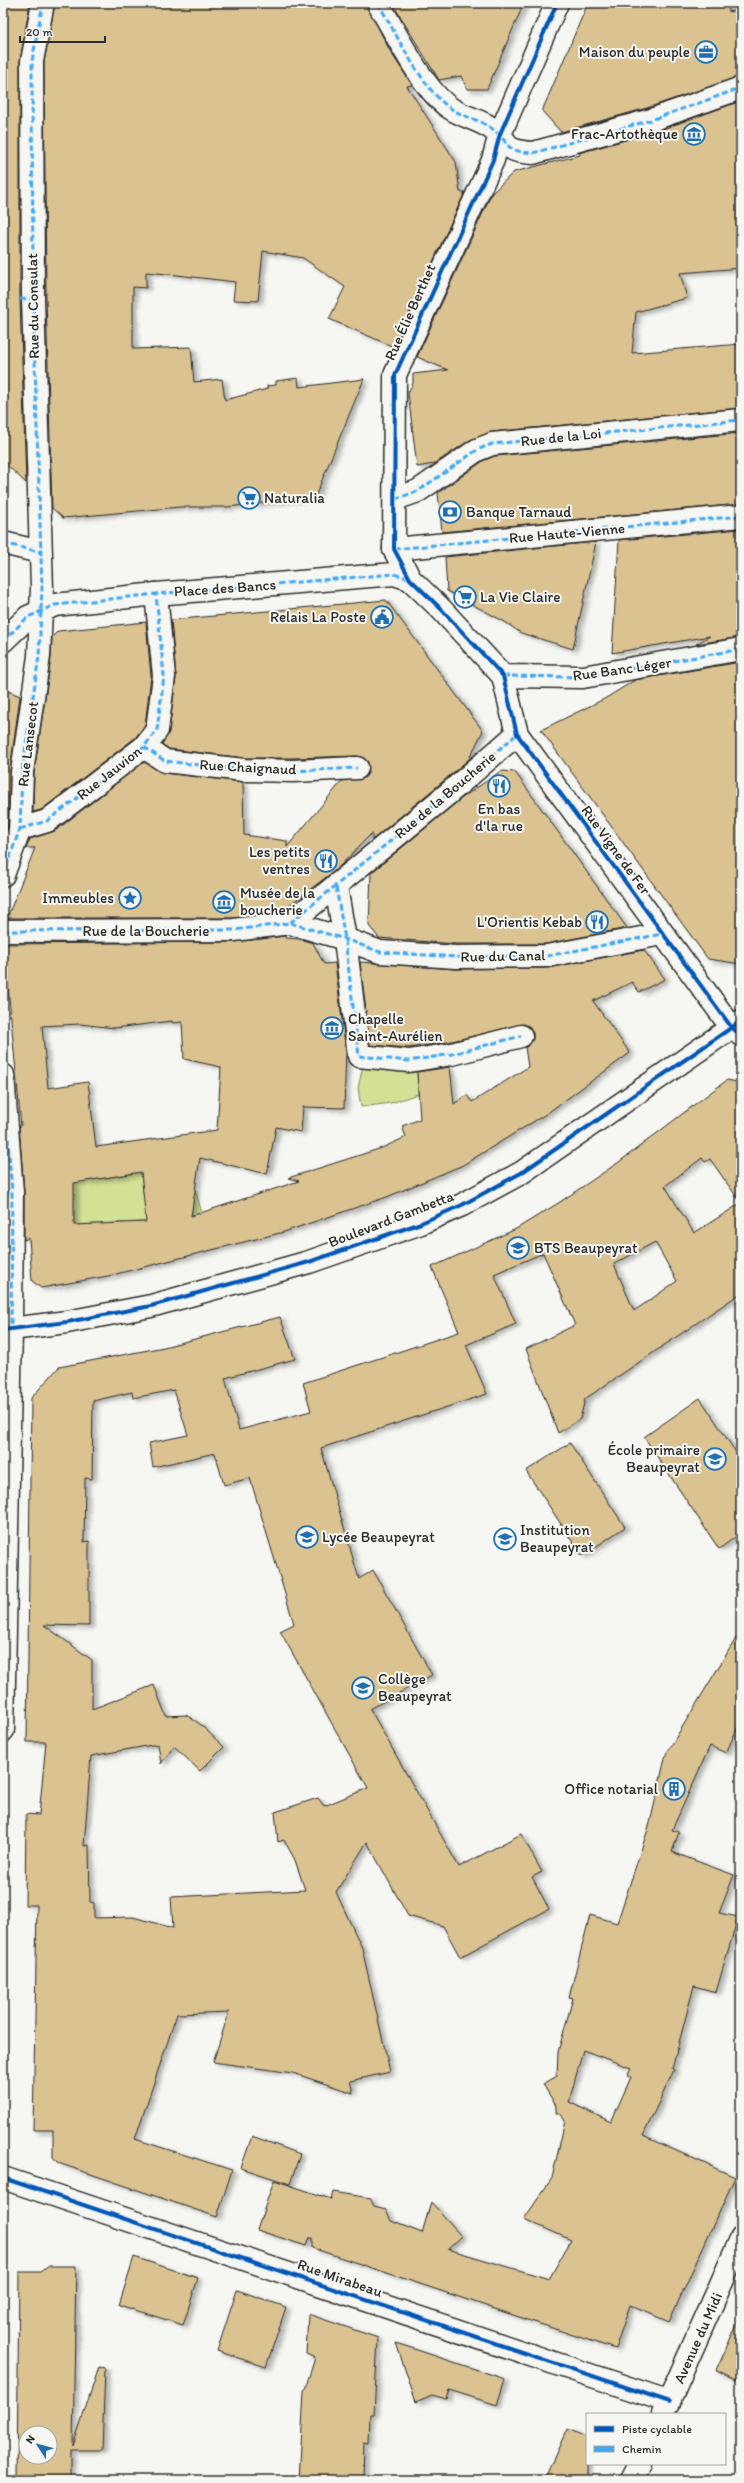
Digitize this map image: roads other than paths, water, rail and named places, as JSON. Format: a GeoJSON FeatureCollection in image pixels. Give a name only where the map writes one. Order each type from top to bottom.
{"type":"FeatureCollection","features":[{"type":"Feature","properties":{"kind":"street","name":"Rue du Consulat"},"geometry":{"type":"LineString","coordinates":[[41,610],[40,552],[26,299],[32,61],[43,3]]}},
{"type":"Feature","properties":{"kind":"street"},"geometry":{"type":"LineString","coordinates":[[378,3],[425,81],[438,98],[451,109],[481,121],[500,134],[506,145],[515,152],[533,153],[651,120],[741,88]]}},
{"type":"Feature","properties":{"kind":"street","name":"Rue Élie Berthet"},"geometry":{"type":"LineString","coordinates":[[410,579],[394,548],[392,523],[395,499],[395,375],[493,160],[500,134],[557,3]]}},
{"type":"Feature","properties":{"kind":"street","name":"Rue de la Loi"},"geometry":{"type":"LineString","coordinates":[[395,499],[418,491],[477,450],[492,444],[741,420]]}},
{"type":"Feature","properties":{"kind":"street","name":"Rue Haute-Vienne"},"geometry":{"type":"LineString","coordinates":[[394,548],[741,516]]}},
{"type":"Feature","properties":{"kind":"street"},"geometry":{"type":"LineString","coordinates":[[3,543],[40,552]]}},
{"type":"Feature","properties":{"kind":"street","name":"Place des Bancs"},"geometry":{"type":"LineString","coordinates":[[3,641],[28,617],[55,605],[156,594],[394,574],[410,579]]}},
{"type":"Feature","properties":{"kind":"street"},"geometry":{"type":"LineString","coordinates":[[410,579],[441,609],[503,676]]}},
{"type":"Feature","properties":{"kind":"street","name":"Rue Jauvion"},"geometry":{"type":"LineString","coordinates":[[20,829],[47,821],[144,747],[157,730],[164,676],[156,594]]}},
{"type":"Feature","properties":{"kind":"street","name":"Rue Lansecot"},"geometry":{"type":"LineString","coordinates":[[3,875],[20,829],[22,772],[39,656],[41,610]]}},
{"type":"Feature","properties":{"kind":"street","name":"Rue Banc Léger"},"geometry":{"type":"LineString","coordinates":[[503,676],[583,677],[741,649]]}},
{"type":"Feature","properties":{"kind":"street","name":"Rue Vigne de Fer"},"geometry":{"type":"LineString","coordinates":[[503,676],[518,734],[662,934],[738,1028],[741,1048]]}},
{"type":"Feature","properties":{"kind":"street","name":"Rue de la Boucherie"},"geometry":{"type":"LineString","coordinates":[[3,932],[234,930],[290,923],[336,887],[518,734]]}},
{"type":"Feature","properties":{"kind":"street","name":"Rue Chaignaud"},"geometry":{"type":"LineString","coordinates":[[144,747],[165,762],[244,770],[293,771],[357,768]]}},
{"type":"Feature","properties":{"kind":"street"},"geometry":{"type":"LineString","coordinates":[[336,887],[345,939],[358,1056],[409,1061],[452,1054],[521,1036]]}},
{"type":"Feature","properties":{"kind":"street","name":"Rue du Canal"},"geometry":{"type":"LineString","coordinates":[[290,923],[345,939],[380,952],[456,957],[547,956],[662,934]]}},
{"type":"Feature","properties":{"kind":"street","name":"Boulevard Gambetta"},"geometry":{"type":"LineString","coordinates":[[7,1330],[67,1322],[151,1306],[309,1262],[421,1223],[462,1205],[521,1173],[738,1028]]}},
{"type":"Feature","properties":{"kind":"street"},"geometry":{"type":"LineString","coordinates":[[3,1076],[7,1192],[3,1730]]}},
{"type":"Feature","properties":{"kind":"street","name":"Rue Mirabeau"},"geometry":{"type":"LineString","coordinates":[[3,2178],[666,2408]]}},
{"type":"Feature","properties":{"kind":"street","name":"Avenue du Midi"},"geometry":{"type":"LineString","coordinates":[[666,2408],[741,2239]]}},
{"type":"Feature","properties":{"kind":"street"},"geometry":{"type":"LineString","coordinates":[[632,2480],[640,2465]]}},
{"type":"Feature","properties":{"kind":"place","name":"Maison du peuple"},"geometry":{"type":"Point","coordinates":[706,52]}},
{"type":"Feature","properties":{"kind":"place","name":"Frac-Artothèque"},"geometry":{"type":"Point","coordinates":[694,134]}},
{"type":"Feature","properties":{"kind":"place","name":"Naturalia"},"geometry":{"type":"Point","coordinates":[249,498]}},
{"type":"Feature","properties":{"kind":"place","name":"Banque Tarnaud"},"geometry":{"type":"Point","coordinates":[450,512]}},
{"type":"Feature","properties":{"kind":"place","name":"La Vie Claire"},"geometry":{"type":"Point","coordinates":[465,597]}},
{"type":"Feature","properties":{"kind":"place","name":"Relais La Poste"},"geometry":{"type":"Point","coordinates":[382,617]}},
{"type":"Feature","properties":{"kind":"place","name":"En bas d'la rue"},"geometry":{"type":"Point","coordinates":[499,786]}},
{"type":"Feature","properties":{"kind":"place","name":"Les petits ventres"},"geometry":{"type":"Point","coordinates":[326,861]}},
{"type":"Feature","properties":{"kind":"place","name":"Immeubles"},"geometry":{"type":"Point","coordinates":[130,898]}},
{"type":"Feature","properties":{"kind":"place","name":"Musée de la boucherie"},"geometry":{"type":"Point","coordinates":[224,902]}},
{"type":"Feature","properties":{"kind":"place","name":"L'Orientis Kebab"},"geometry":{"type":"Point","coordinates":[597,922]}},
{"type":"Feature","properties":{"kind":"place","name":"Chapelle Saint-Aurélien"},"geometry":{"type":"Point","coordinates":[332,1028]}},
{"type":"Feature","properties":{"kind":"place","name":"BTS Beaupeyrat"},"geometry":{"type":"Point","coordinates":[518,1248]}},
{"type":"Feature","properties":{"kind":"place","name":"École primaire Beaupeyrat"},"geometry":{"type":"Point","coordinates":[715,1459]}},
{"type":"Feature","properties":{"kind":"place","name":"Lycée Beaupeyrat"},"geometry":{"type":"Point","coordinates":[307,1537]}},
{"type":"Feature","properties":{"kind":"place","name":"Institution Beaupeyrat"},"geometry":{"type":"Point","coordinates":[505,1539]}},
{"type":"Feature","properties":{"kind":"place","name":"Collège Beaupeyrat"},"geometry":{"type":"Point","coordinates":[363,1688]}},
{"type":"Feature","properties":{"kind":"place","name":"Office notarial"},"geometry":{"type":"Point","coordinates":[674,1789]}}]}
